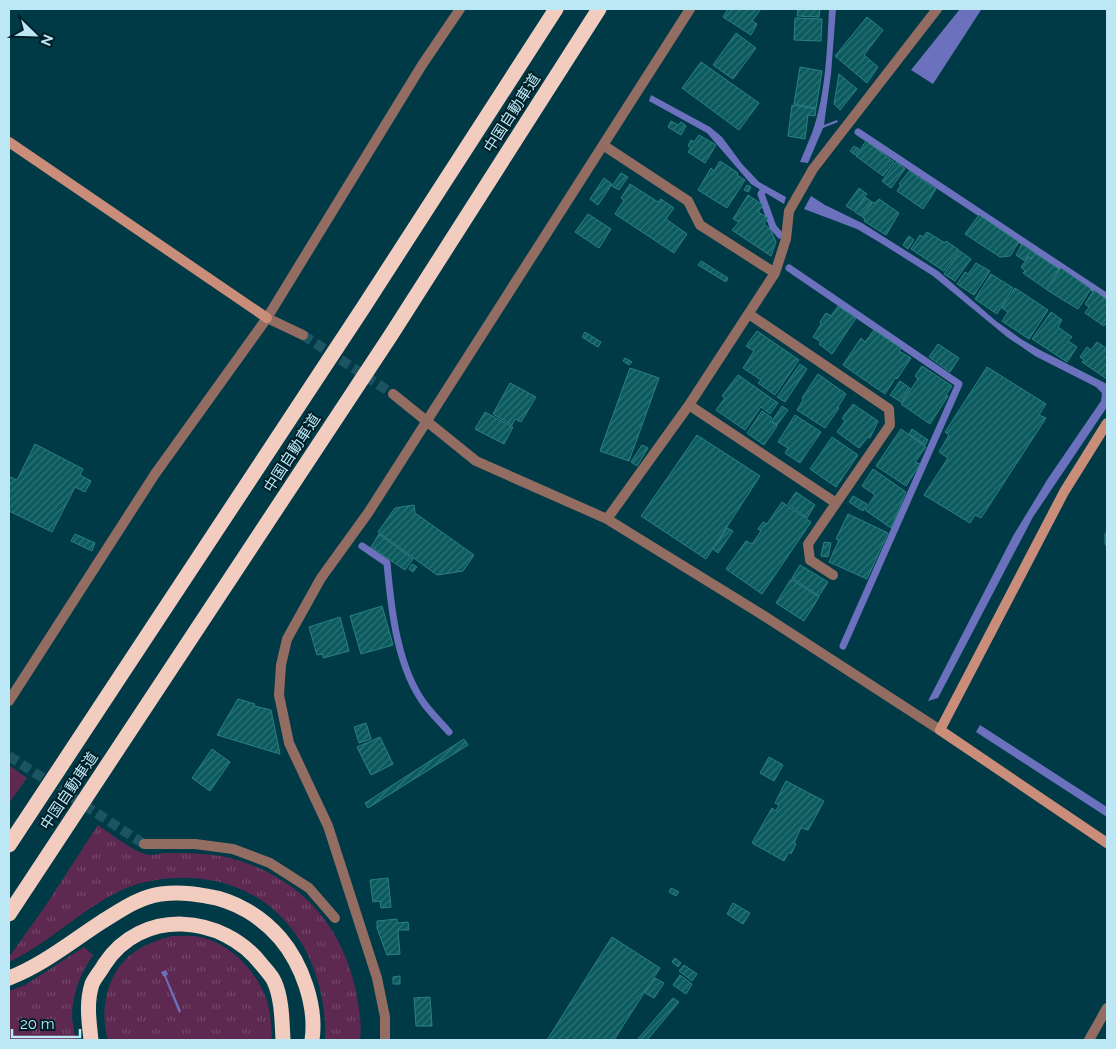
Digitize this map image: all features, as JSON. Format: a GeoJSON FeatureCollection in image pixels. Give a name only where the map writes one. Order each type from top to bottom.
{"type":"FeatureCollection","features":[{"type":"Feature","properties":{"kind":"highway","name":"中国自動車道"},"geometry":{"type":"LineString","coordinates":[[9,845],[363,308],[556,9]]}},
{"type":"Feature","properties":{"kind":"highway","name":"中国自動車道"},"geometry":{"type":"LineString","coordinates":[[9,914],[385,344],[599,9]]}},
{"type":"Feature","properties":{"kind":"highway"},"geometry":{"type":"LineString","coordinates":[[9,978],[48,958],[129,904],[160,894],[190,893],[221,898],[247,910],[271,928],[290,949],[303,978],[310,1002],[312,1040]]}},
{"type":"Feature","properties":{"kind":"highway"},"geometry":{"type":"LineString","coordinates":[[92,1040],[88,1013],[92,983],[111,954],[132,936],[149,929],[170,924],[193,924],[224,933],[253,954],[264,967],[274,980],[281,1011],[283,1040]]}},
{"type":"Feature","properties":{"kind":"street"},"geometry":{"type":"LineString","coordinates":[[9,702],[155,474],[267,318],[422,65],[460,9]]}},
{"type":"Feature","properties":{"kind":"street"},"geometry":{"type":"LineString","coordinates":[[385,1040],[386,1018],[380,994],[328,826],[289,743],[279,695],[281,666],[287,639],[321,578],[368,513],[690,9]]}},
{"type":"Feature","properties":{"kind":"street"},"geometry":{"type":"LineString","coordinates":[[607,519],[689,406],[775,273],[786,240],[789,211],[813,169],[937,9]]}},
{"type":"Feature","properties":{"kind":"street"},"geometry":{"type":"LineString","coordinates":[[9,142],[267,318],[303,335]]}},
{"type":"Feature","properties":{"kind":"street"},"geometry":{"type":"LineString","coordinates":[[602,145],[688,201],[700,225],[775,273]]}},
{"type":"Feature","properties":{"kind":"street"},"geometry":{"type":"LineString","coordinates":[[749,314],[889,409],[890,425],[808,544],[810,560],[833,574]]}},
{"type":"Feature","properties":{"kind":"street"},"geometry":{"type":"LineString","coordinates":[[393,394],[476,461],[607,519],[761,614],[940,730],[1107,842]]}},
{"type":"Feature","properties":{"kind":"street"},"geometry":{"type":"LineString","coordinates":[[689,406],[836,503]]}},
{"type":"Feature","properties":{"kind":"street"},"geometry":{"type":"LineString","coordinates":[[940,730],[1064,492],[1107,423]]}},
{"type":"Feature","properties":{"kind":"street"},"geometry":{"type":"LineString","coordinates":[[144,844],[195,844],[233,849],[261,859],[309,888],[336,918]]}},
{"type":"Feature","properties":{"kind":"street"},"geometry":{"type":"LineString","coordinates":[[1090,1040],[1107,1008]]}},
{"type":"Feature","properties":{"kind":"green space"},"geometry":{"type":"Polygon","coordinates":[[[9,765],[27,778],[9,803],[9,765]]]}},
{"type":"Feature","properties":{"kind":"green space"},"geometry":{"type":"Polygon","coordinates":[[[98,825],[124,843],[145,854],[196,854],[226,857],[274,875],[294,888],[312,904],[327,922],[349,966],[359,1009],[360,1040],[325,1040],[324,1009],[318,980],[307,953],[292,929],[273,909],[249,893],[222,883],[191,878],[174,878],[149,881],[132,886],[94,906],[38,945],[9,962],[9,957],[44,908],[98,825]]]}},
{"type":"Feature","properties":{"kind":"green space"},"geometry":{"type":"Polygon","coordinates":[[[172,936],[193,936],[211,940],[240,959],[256,978],[266,998],[270,1014],[272,1040],[108,1040],[104,1016],[105,1004],[107,992],[117,970],[133,953],[152,943],[172,936]]]}},
{"type":"Feature","properties":{"kind":"green space"},"geometry":{"type":"Polygon","coordinates":[[[84,947],[93,955],[81,976],[75,992],[72,1019],[76,1040],[9,1040],[9,991],[25,985],[84,947]]]}},
{"type":"Feature","properties":{"kind":"water"},"geometry":{"type":"Polygon","coordinates":[[[829,9],[836,9],[831,74],[824,125],[837,120],[838,122],[823,128],[808,163],[800,162],[812,133],[820,103],[825,72],[829,9]]]}},
{"type":"Feature","properties":{"kind":"water"},"geometry":{"type":"Polygon","coordinates":[[[960,9],[981,10],[933,84],[911,70],[960,9]]]}},
{"type":"Feature","properties":{"kind":"water"},"geometry":{"type":"Polygon","coordinates":[[[651,95],[710,127],[722,137],[742,164],[759,182],[786,197],[784,204],[751,184],[707,133],[649,101],[651,95]]]}},
{"type":"Feature","properties":{"kind":"water"},"geometry":{"type":"Polygon","coordinates":[[[811,196],[862,223],[938,271],[996,321],[1021,339],[1107,384],[1107,407],[1033,517],[938,698],[928,701],[1013,536],[1047,480],[1101,401],[1102,393],[1096,387],[1035,356],[1007,337],[933,276],[879,242],[857,229],[804,209],[811,196]]]}},
{"type":"Feature","properties":{"kind":"water"},"geometry":{"type":"Polygon","coordinates":[[[980,725],[1107,807],[1107,817],[976,732],[980,725]]]}},
{"type":"Feature","properties":{"kind":"water"},"geometry":{"type":"Polygon","coordinates":[[[166,970],[168,974],[166,976],[181,1011],[179,1013],[161,972],[166,970]]]}},
{"type":"Feature","properties":{"kind":"building"},"geometry":{"type":"Polygon","coordinates":[[[728,9],[761,9],[752,21],[757,24],[751,35],[723,17],[728,9]]]}},
{"type":"Feature","properties":{"kind":"building"},"geometry":{"type":"Polygon","coordinates":[[[798,9],[820,9],[819,17],[797,16],[798,9]]]}},
{"type":"Feature","properties":{"kind":"building"},"geometry":{"type":"Polygon","coordinates":[[[867,17],[883,30],[864,55],[878,67],[867,83],[835,56],[867,17]]]}},
{"type":"Feature","properties":{"kind":"building"},"geometry":{"type":"Polygon","coordinates":[[[795,18],[822,19],[821,41],[794,40],[795,18]]]}},
{"type":"Feature","properties":{"kind":"building"},"geometry":{"type":"Polygon","coordinates":[[[736,33],[756,48],[733,79],[713,65],[736,33]]]}},
{"type":"Feature","properties":{"kind":"building"},"geometry":{"type":"Polygon","coordinates":[[[701,62],[759,103],[739,130],[682,88],[701,62]]]}},
{"type":"Feature","properties":{"kind":"building"},"geometry":{"type":"Polygon","coordinates":[[[800,67],[822,71],[816,108],[794,104],[800,67]]]}},
{"type":"Feature","properties":{"kind":"building"},"geometry":{"type":"Polygon","coordinates":[[[839,74],[857,89],[840,110],[834,104],[839,74]]]}},
{"type":"Feature","properties":{"kind":"building"},"geometry":{"type":"Polygon","coordinates":[[[792,105],[816,109],[815,116],[808,115],[805,139],[788,136],[792,105]]]}},
{"type":"Feature","properties":{"kind":"building"},"geometry":{"type":"Polygon","coordinates":[[[671,121],[678,125],[681,122],[686,126],[681,135],[668,127],[671,121]]]}},
{"type":"Feature","properties":{"kind":"building"},"geometry":{"type":"Polygon","coordinates":[[[699,135],[716,145],[705,163],[688,152],[691,148],[688,146],[691,140],[694,142],[699,135]]]}},
{"type":"Feature","properties":{"kind":"building"},"geometry":{"type":"Polygon","coordinates":[[[866,141],[894,162],[883,176],[856,156],[866,141]]]}},
{"type":"Feature","properties":{"kind":"building"},"geometry":{"type":"Polygon","coordinates":[[[854,146],[859,149],[855,155],[850,151],[854,146]]]}},
{"type":"Feature","properties":{"kind":"building"},"geometry":{"type":"Polygon","coordinates":[[[720,161],[745,180],[727,208],[698,190],[711,168],[714,171],[720,161]]]}},
{"type":"Feature","properties":{"kind":"building"},"geometry":{"type":"Polygon","coordinates":[[[896,162],[905,169],[891,188],[882,181],[896,162]]]}},
{"type":"Feature","properties":{"kind":"building"},"geometry":{"type":"Polygon","coordinates":[[[909,171],[936,189],[923,209],[897,191],[901,185],[899,184],[909,171]]]}},
{"type":"Feature","properties":{"kind":"building"},"geometry":{"type":"Polygon","coordinates":[[[621,173],[628,177],[619,190],[612,186],[621,173]]]}},
{"type":"Feature","properties":{"kind":"building"},"geometry":{"type":"Polygon","coordinates":[[[604,178],[612,184],[598,205],[590,199],[604,178]]]}},
{"type":"Feature","properties":{"kind":"building"},"geometry":{"type":"Polygon","coordinates":[[[630,184],[658,202],[661,199],[674,208],[666,219],[687,234],[674,253],[615,214],[624,200],[621,198],[630,184]]]}},
{"type":"Feature","properties":{"kind":"building"},"geometry":{"type":"Polygon","coordinates":[[[747,185],[751,187],[748,192],[744,190],[747,185]]]}},
{"type":"Feature","properties":{"kind":"building"},"geometry":{"type":"Polygon","coordinates":[[[859,188],[867,194],[854,211],[846,206],[859,188]]]}},
{"type":"Feature","properties":{"kind":"building"},"geometry":{"type":"Polygon","coordinates":[[[748,195],[763,205],[758,212],[768,218],[764,224],[771,230],[776,242],[771,256],[732,230],[739,222],[733,219],[748,195]]]}},
{"type":"Feature","properties":{"kind":"building"},"geometry":{"type":"Polygon","coordinates":[[[865,197],[872,202],[861,216],[855,212],[865,197]]]}},
{"type":"Feature","properties":{"kind":"building"},"geometry":{"type":"Polygon","coordinates":[[[879,199],[899,213],[886,235],[864,221],[865,219],[862,217],[873,202],[875,203],[879,199]]]}},
{"type":"Feature","properties":{"kind":"building"},"geometry":{"type":"Polygon","coordinates":[[[588,214],[611,229],[599,248],[575,232],[588,214]]]}},
{"type":"Feature","properties":{"kind":"building"},"geometry":{"type":"Polygon","coordinates":[[[979,215],[1019,242],[1010,256],[1000,257],[965,234],[979,215]]]}},
{"type":"Feature","properties":{"kind":"building"},"geometry":{"type":"Polygon","coordinates":[[[927,232],[959,250],[944,271],[911,249],[920,235],[923,237],[927,232]]]}},
{"type":"Feature","properties":{"kind":"building"},"geometry":{"type":"Polygon","coordinates":[[[909,236],[914,240],[908,249],[903,245],[909,236]]]}},
{"type":"Feature","properties":{"kind":"building"},"geometry":{"type":"Polygon","coordinates":[[[1022,244],[1035,253],[1031,258],[1028,256],[1025,261],[1016,255],[1022,244]]]}},
{"type":"Feature","properties":{"kind":"building"},"geometry":{"type":"Polygon","coordinates":[[[960,251],[971,259],[955,281],[944,274],[960,251]]]}},
{"type":"Feature","properties":{"kind":"building"},"geometry":{"type":"Polygon","coordinates":[[[1036,254],[1059,269],[1046,289],[1023,273],[1025,271],[1021,267],[1028,258],[1031,259],[1036,254]]]}},
{"type":"Feature","properties":{"kind":"building"},"geometry":{"type":"Polygon","coordinates":[[[701,261],[728,278],[726,282],[698,265],[701,261]]]}},
{"type":"Feature","properties":{"kind":"building"},"geometry":{"type":"Polygon","coordinates":[[[976,263],[990,271],[974,295],[957,284],[965,272],[968,274],[976,263]]]}},
{"type":"Feature","properties":{"kind":"building"},"geometry":{"type":"Polygon","coordinates":[[[1061,268],[1091,289],[1078,309],[1047,290],[1061,268]]]}},
{"type":"Feature","properties":{"kind":"building"},"geometry":{"type":"Polygon","coordinates":[[[991,274],[1013,288],[997,314],[975,299],[991,274]]]}},
{"type":"Feature","properties":{"kind":"building"},"geometry":{"type":"Polygon","coordinates":[[[1015,288],[1048,310],[1029,339],[1002,321],[1008,312],[1002,308],[1015,288]]]}},
{"type":"Feature","properties":{"kind":"building"},"geometry":{"type":"Polygon","coordinates":[[[1094,290],[1107,300],[1107,324],[1104,326],[1085,313],[1089,307],[1085,304],[1094,290]]]}},
{"type":"Feature","properties":{"kind":"building"},"geometry":{"type":"Polygon","coordinates":[[[838,306],[856,318],[832,354],[819,344],[821,342],[813,337],[826,313],[831,316],[838,306]]]}},
{"type":"Feature","properties":{"kind":"building"},"geometry":{"type":"Polygon","coordinates":[[[1051,312],[1062,320],[1058,327],[1072,337],[1068,341],[1077,347],[1067,362],[1032,339],[1051,312]]]}},
{"type":"Feature","properties":{"kind":"building"},"geometry":{"type":"Polygon","coordinates":[[[874,330],[901,348],[899,351],[911,358],[885,394],[843,365],[861,338],[865,342],[874,330]]]}},
{"type":"Feature","properties":{"kind":"building"},"geometry":{"type":"Polygon","coordinates":[[[757,331],[799,360],[775,395],[758,383],[761,380],[743,368],[754,351],[746,346],[757,331]]]}},
{"type":"Feature","properties":{"kind":"building"},"geometry":{"type":"Polygon","coordinates":[[[585,332],[601,342],[598,347],[582,337],[585,332]]]}},
{"type":"Feature","properties":{"kind":"building"},"geometry":{"type":"Polygon","coordinates":[[[1097,342],[1107,349],[1107,379],[1082,362],[1084,360],[1080,357],[1087,347],[1091,350],[1097,342]]]}},
{"type":"Feature","properties":{"kind":"building"},"geometry":{"type":"Polygon","coordinates":[[[938,344],[959,358],[950,372],[929,357],[938,344]]]}},
{"type":"Feature","properties":{"kind":"building"},"geometry":{"type":"Polygon","coordinates":[[[625,358],[632,362],[629,365],[623,361],[625,358]]]}},
{"type":"Feature","properties":{"kind":"building"},"geometry":{"type":"Polygon","coordinates":[[[800,364],[807,369],[785,402],[777,397],[800,364]]]}},
{"type":"Feature","properties":{"kind":"building"},"geometry":{"type":"Polygon","coordinates":[[[922,366],[952,386],[946,395],[948,396],[930,424],[901,404],[918,379],[915,376],[922,366]]]}},
{"type":"Feature","properties":{"kind":"building"},"geometry":{"type":"Polygon","coordinates":[[[987,367],[1046,404],[1039,415],[1046,418],[981,518],[975,515],[970,523],[924,495],[948,458],[939,452],[949,435],[945,432],[987,367]]]}},
{"type":"Feature","properties":{"kind":"building"},"geometry":{"type":"Polygon","coordinates":[[[630,368],[659,378],[629,461],[600,451],[630,368]]]}},
{"type":"Feature","properties":{"kind":"building"},"geometry":{"type":"Polygon","coordinates":[[[818,374],[846,394],[825,428],[797,410],[803,400],[802,398],[818,374]]]}},
{"type":"Feature","properties":{"kind":"building"},"geometry":{"type":"Polygon","coordinates":[[[738,375],[778,403],[770,414],[761,407],[745,430],[716,410],[725,398],[722,396],[738,375]]]}},
{"type":"Feature","properties":{"kind":"building"},"geometry":{"type":"Polygon","coordinates":[[[900,381],[910,388],[901,402],[890,395],[900,381]]]}},
{"type":"Feature","properties":{"kind":"building"},"geometry":{"type":"Polygon","coordinates":[[[510,383],[536,397],[521,422],[515,419],[512,425],[493,414],[510,383]]]}},
{"type":"Feature","properties":{"kind":"building"},"geometry":{"type":"Polygon","coordinates":[[[853,404],[878,421],[870,438],[868,437],[859,448],[837,432],[845,421],[842,418],[853,404]]]}},
{"type":"Feature","properties":{"kind":"building"},"geometry":{"type":"Polygon","coordinates":[[[782,406],[788,410],[777,425],[772,421],[782,406]]]}},
{"type":"Feature","properties":{"kind":"building"},"geometry":{"type":"Polygon","coordinates":[[[762,411],[772,418],[770,421],[777,426],[764,445],[747,433],[762,411]]]}},
{"type":"Feature","properties":{"kind":"building"},"geometry":{"type":"Polygon","coordinates":[[[485,412],[513,427],[504,444],[475,429],[485,412]]]}},
{"type":"Feature","properties":{"kind":"building"},"geometry":{"type":"Polygon","coordinates":[[[795,415],[821,432],[800,463],[785,453],[788,448],[778,442],[795,415]]]}},
{"type":"Feature","properties":{"kind":"building"},"geometry":{"type":"Polygon","coordinates":[[[901,429],[926,447],[915,462],[920,464],[906,486],[876,466],[901,429]]]}},
{"type":"Feature","properties":{"kind":"building"},"geometry":{"type":"Polygon","coordinates":[[[912,429],[928,440],[925,445],[909,434],[912,429]]]}},
{"type":"Feature","properties":{"kind":"building"},"geometry":{"type":"Polygon","coordinates":[[[697,435],[760,476],[706,559],[641,516],[697,435]]]}},
{"type":"Feature","properties":{"kind":"building"},"geometry":{"type":"Polygon","coordinates":[[[832,437],[858,455],[836,487],[810,469],[832,437]]]}},
{"type":"Feature","properties":{"kind":"building"},"geometry":{"type":"Polygon","coordinates":[[[35,444],[83,469],[80,475],[91,481],[85,492],[75,487],[52,532],[9,511],[9,478],[17,480],[35,444]]]}},
{"type":"Feature","properties":{"kind":"building"},"geometry":{"type":"Polygon","coordinates":[[[642,445],[648,448],[637,466],[631,462],[642,445]]]}},
{"type":"Feature","properties":{"kind":"building"},"geometry":{"type":"Polygon","coordinates":[[[873,469],[906,492],[891,528],[865,510],[875,495],[862,486],[873,469]]]}},
{"type":"Feature","properties":{"kind":"building"},"geometry":{"type":"Polygon","coordinates":[[[796,492],[815,505],[807,518],[788,504],[796,492]]]}},
{"type":"Feature","properties":{"kind":"building"},"geometry":{"type":"Polygon","coordinates":[[[853,496],[867,504],[863,511],[849,502],[853,496]]]}},
{"type":"Feature","properties":{"kind":"building"},"geometry":{"type":"Polygon","coordinates":[[[782,502],[811,522],[762,594],[726,569],[746,541],[752,544],[761,531],[758,529],[763,522],[767,524],[782,502]]]}},
{"type":"Feature","properties":{"kind":"building"},"geometry":{"type":"Polygon","coordinates":[[[414,505],[415,513],[474,555],[463,571],[437,575],[378,532],[395,508],[414,505]]]}},
{"type":"Feature","properties":{"kind":"building"},"geometry":{"type":"Polygon","coordinates":[[[848,514],[888,533],[867,579],[829,562],[839,540],[836,539],[848,514]]]}},
{"type":"Feature","properties":{"kind":"building"},"geometry":{"type":"Polygon","coordinates":[[[727,528],[733,531],[718,553],[713,549],[727,528]]]}},
{"type":"Feature","properties":{"kind":"building"},"geometry":{"type":"Polygon","coordinates":[[[1107,531],[1107,548],[1105,534],[1107,531]]]}},
{"type":"Feature","properties":{"kind":"building"},"geometry":{"type":"Polygon","coordinates":[[[75,534],[95,543],[92,551],[71,541],[75,534]]]}},
{"type":"Feature","properties":{"kind":"building"},"geometry":{"type":"Polygon","coordinates":[[[379,534],[413,559],[405,570],[371,547],[379,534]]]}},
{"type":"Feature","properties":{"kind":"building"},"geometry":{"type":"Polygon","coordinates":[[[824,542],[831,543],[828,557],[821,556],[824,542]]]}},
{"type":"Feature","properties":{"kind":"building"},"geometry":{"type":"Polygon","coordinates":[[[412,564],[417,567],[413,572],[409,569],[412,564]]]}},
{"type":"Feature","properties":{"kind":"building"},"geometry":{"type":"Polygon","coordinates":[[[800,565],[828,582],[819,596],[792,578],[800,565]]]}},
{"type":"Feature","properties":{"kind":"building"},"geometry":{"type":"Polygon","coordinates":[[[791,579],[819,597],[804,621],[776,603],[791,579]]]}},
{"type":"Feature","properties":{"kind":"building"},"geometry":{"type":"Polygon","coordinates":[[[382,606],[393,645],[361,654],[350,616],[382,606]]]}},
{"type":"Feature","properties":{"kind":"building"},"geometry":{"type":"Polygon","coordinates":[[[340,617],[349,651],[323,658],[323,654],[317,655],[309,627],[340,617]]]}},
{"type":"Feature","properties":{"kind":"building"},"geometry":{"type":"Polygon","coordinates":[[[238,699],[255,704],[254,706],[271,710],[280,754],[217,735],[238,699]]]}},
{"type":"Feature","properties":{"kind":"building"},"geometry":{"type":"Polygon","coordinates":[[[366,723],[371,739],[359,743],[354,727],[366,723]]]}},
{"type":"Feature","properties":{"kind":"building"},"geometry":{"type":"Polygon","coordinates":[[[380,737],[393,764],[371,775],[357,747],[380,737]]]}},
{"type":"Feature","properties":{"kind":"building"},"geometry":{"type":"Polygon","coordinates":[[[464,739],[468,745],[368,808],[365,803],[464,739]]]}},
{"type":"Feature","properties":{"kind":"building"},"geometry":{"type":"Polygon","coordinates":[[[212,749],[230,762],[210,791],[192,778],[212,749]]]}},
{"type":"Feature","properties":{"kind":"building"},"geometry":{"type":"Polygon","coordinates":[[[769,757],[783,765],[774,781],[760,773],[769,757]]]}},
{"type":"Feature","properties":{"kind":"building"},"geometry":{"type":"Polygon","coordinates":[[[786,781],[824,801],[808,830],[801,828],[791,854],[789,852],[784,861],[752,843],[772,808],[776,811],[779,805],[775,803],[786,781]]]}},
{"type":"Feature","properties":{"kind":"building"},"geometry":{"type":"Polygon","coordinates":[[[388,878],[391,907],[381,908],[380,901],[373,902],[370,880],[388,878]]]}},
{"type":"Feature","properties":{"kind":"building"},"geometry":{"type":"Polygon","coordinates":[[[671,888],[679,892],[676,896],[669,892],[671,888]]]}},
{"type":"Feature","properties":{"kind":"building"},"geometry":{"type":"Polygon","coordinates":[[[733,903],[750,913],[743,924],[727,914],[733,903]]]}},
{"type":"Feature","properties":{"kind":"building"},"geometry":{"type":"Polygon","coordinates":[[[397,919],[397,923],[408,922],[409,930],[398,930],[400,954],[387,955],[377,928],[377,921],[397,919]]]}},
{"type":"Feature","properties":{"kind":"building"},"geometry":{"type":"Polygon","coordinates":[[[612,937],[660,968],[614,1040],[547,1040],[612,937]]]}},
{"type":"Feature","properties":{"kind":"building"},"geometry":{"type":"Polygon","coordinates":[[[675,958],[681,963],[678,967],[672,962],[675,958]]]}},
{"type":"Feature","properties":{"kind":"building"},"geometry":{"type":"Polygon","coordinates":[[[684,965],[697,974],[692,981],[679,971],[684,965]]]}},
{"type":"Feature","properties":{"kind":"building"},"geometry":{"type":"Polygon","coordinates":[[[680,975],[692,984],[686,994],[673,985],[680,975]]]}},
{"type":"Feature","properties":{"kind":"building"},"geometry":{"type":"Polygon","coordinates":[[[400,976],[400,984],[393,984],[393,977],[400,976]]]}},
{"type":"Feature","properties":{"kind":"building"},"geometry":{"type":"Polygon","coordinates":[[[655,978],[664,983],[654,998],[645,993],[655,978]]]}},
{"type":"Feature","properties":{"kind":"building"},"geometry":{"type":"Polygon","coordinates":[[[430,997],[432,1026],[416,1026],[414,998],[430,997]]]}},
{"type":"Feature","properties":{"kind":"building"},"geometry":{"type":"Polygon","coordinates":[[[673,998],[679,1002],[647,1040],[637,1040],[673,998]]]}},
{"type":"Feature","properties":{"kind":"waterway"},"geometry":{"type":"LineString","coordinates":[[858,132],[1107,297]]}},
{"type":"Feature","properties":{"kind":"waterway"},"geometry":{"type":"LineString","coordinates":[[764,189],[761,194],[773,227],[780,235]]}},
{"type":"Feature","properties":{"kind":"waterway"},"geometry":{"type":"LineString","coordinates":[[789,268],[959,384],[843,646]]}},
{"type":"Feature","properties":{"kind":"waterway"},"geometry":{"type":"LineString","coordinates":[[362,546],[387,563],[393,618],[408,674],[426,706],[449,732]]}},
{"type":"Feature","properties":{"kind":"tunnel"},"geometry":{"type":"LineString","coordinates":[[303,335],[393,394]]}},
{"type":"Feature","properties":{"kind":"tunnel"},"geometry":{"type":"LineString","coordinates":[[9,756],[144,844]]}}]}
